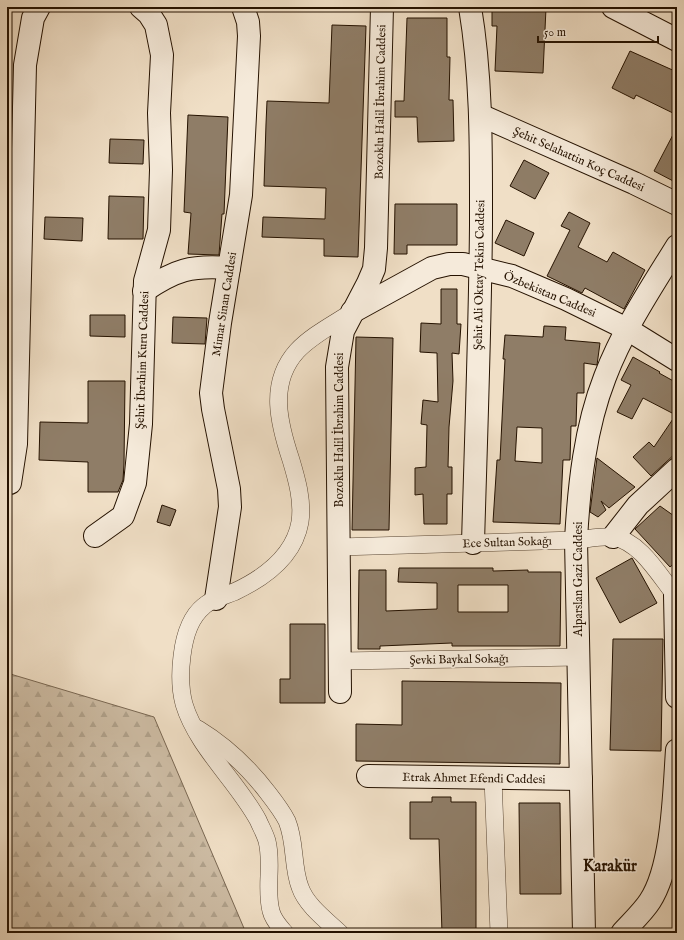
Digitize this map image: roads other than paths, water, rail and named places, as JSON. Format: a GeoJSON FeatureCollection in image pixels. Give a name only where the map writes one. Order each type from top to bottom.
{"type":"FeatureCollection","features":[{"type":"Feature","properties":{"kind":"street"},"geometry":{"type":"LineString","coordinates":[[9,489],[16,444],[25,65],[33,18],[40,7]]}},
{"type":"Feature","properties":{"kind":"street","name":"Şehit İbrahim Kuru Caddesi"},"geometry":{"type":"LineString","coordinates":[[95,536],[123,516],[135,483],[141,424],[144,291],[149,263],[159,230],[161,170],[159,113],[162,55],[156,25],[149,14],[141,7]]}},
{"type":"Feature","properties":{"kind":"street","name":"Mimar Sinan Caddesi"},"geometry":{"type":"LineString","coordinates":[[216,599],[230,507],[229,489],[212,409],[211,394],[220,322],[241,195],[249,36],[248,22],[243,7]]}},
{"type":"Feature","properties":{"kind":"street","name":"Bozoklu Halil İbrahim Caddesi"},"geometry":{"type":"LineString","coordinates":[[340,692],[337,367],[343,330],[374,269],[376,248],[382,7]]}},
{"type":"Feature","properties":{"kind":"street","name":"Şehit Ali Oktay Tekin Caddesi"},"geometry":{"type":"LineString","coordinates":[[470,7],[480,114],[480,267],[472,543]]}},
{"type":"Feature","properties":{"kind":"street"},"geometry":{"type":"LineString","coordinates":[[613,7],[677,40]]}},
{"type":"Feature","properties":{"kind":"street","name":"Şehit Selahattin Koç Caddesi"},"geometry":{"type":"LineString","coordinates":[[480,114],[677,204]]}},
{"type":"Feature","properties":{"kind":"street","name":"Alparslan Gazi Caddesi"},"geometry":{"type":"LineString","coordinates":[[584,933],[576,540],[580,493],[592,420],[606,376],[627,329],[677,246]]}},
{"type":"Feature","properties":{"kind":"street","name":"Özbekistan Caddesi"},"geometry":{"type":"LineString","coordinates":[[352,312],[432,268],[449,264],[480,267],[512,276],[566,299],[627,329],[677,360]]}},
{"type":"Feature","properties":{"kind":"street"},"geometry":{"type":"LineString","coordinates":[[144,291],[158,282],[184,270],[197,266],[229,268]]}},
{"type":"Feature","properties":{"kind":"street"},"geometry":{"type":"LineString","coordinates":[[285,933],[271,912],[269,861],[267,841],[264,834],[250,807],[194,726],[184,705],[181,688],[183,647],[195,615],[205,605],[247,586],[269,573],[283,559],[294,540],[300,523],[301,506],[298,484],[279,415],[278,398],[280,379],[289,362],[298,350],[352,312]]}},
{"type":"Feature","properties":{"kind":"street"},"geometry":{"type":"LineString","coordinates":[[613,537],[638,505],[677,469]]}},
{"type":"Feature","properties":{"kind":"street","name":"Ece Sultan Sokağı"},"geometry":{"type":"LineString","coordinates":[[339,547],[576,540],[613,537],[627,542],[641,554],[676,592]]}},
{"type":"Feature","properties":{"kind":"street"},"geometry":{"type":"LineString","coordinates":[[676,592],[677,697]]}},
{"type":"Feature","properties":{"kind":"street","name":"Şevki Baykal Sokağı"},"geometry":{"type":"LineString","coordinates":[[340,661],[578,657]]}},
{"type":"Feature","properties":{"kind":"street"},"geometry":{"type":"LineString","coordinates":[[194,726],[233,754],[254,774],[276,804],[286,819],[292,836],[300,888],[323,917],[340,933]]}},
{"type":"Feature","properties":{"kind":"street"},"geometry":{"type":"LineString","coordinates":[[622,933],[650,902],[662,875],[667,855],[677,750]]}},
{"type":"Feature","properties":{"kind":"street","name":"Etrak Ahmet Efendi Caddesi"},"geometry":{"type":"LineString","coordinates":[[368,776],[581,779]]}},
{"type":"Feature","properties":{"kind":"street"},"geometry":{"type":"LineString","coordinates":[[493,778],[499,933]]}},
{"type":"Feature","properties":{"kind":"district","name":"Karakür"},"geometry":{"type":"Point","coordinates":[610,865]}}]}
